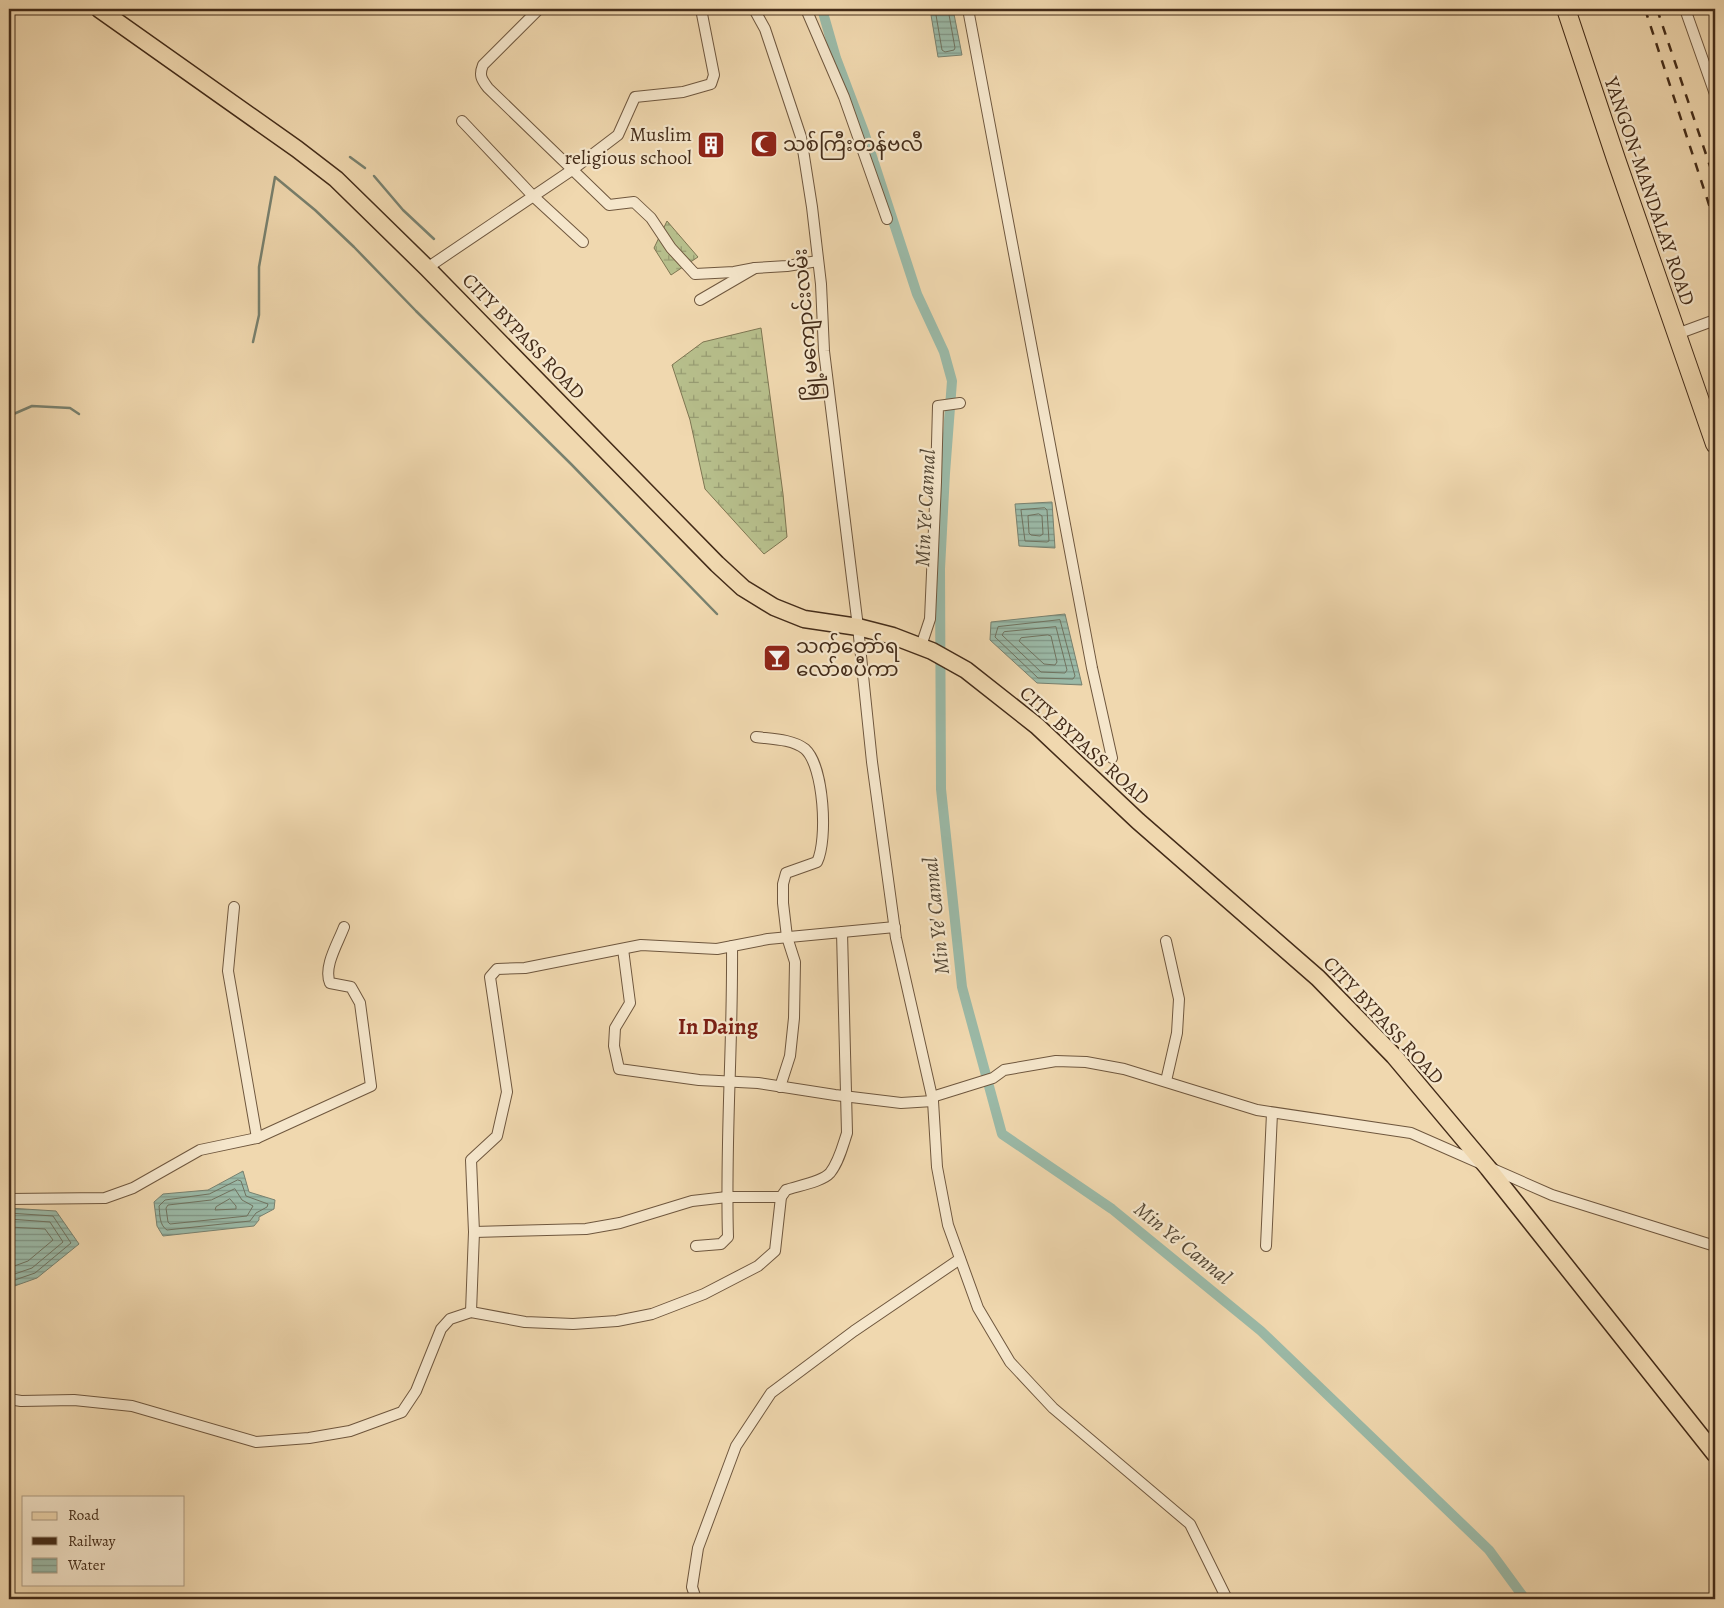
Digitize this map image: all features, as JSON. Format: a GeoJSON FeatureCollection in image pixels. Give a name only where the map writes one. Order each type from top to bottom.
{"type":"FeatureCollection","features":[{"type":"Feature","properties":{"kind":"highway","name":"YANGON-MANDALAY ROAD"},"geometry":{"type":"LineString","coordinates":[[1566,9],[1715,444]]}},
{"type":"Feature","properties":{"kind":"main road","name":"CITY BYPASS ROAD"},"geometry":{"type":"LineString","coordinates":[[99,9],[297,149],[336,179],[427,268],[710,557],[743,588],[774,607],[804,619],[858,627],[894,636],[926,649],[966,670],[1036,726],[1138,821],[1318,978],[1394,1056],[1488,1168],[1715,1454]]}},
{"type":"Feature","properties":{"kind":"street"},"geometry":{"type":"LineString","coordinates":[[427,268],[572,170],[618,135],[635,97],[683,92],[711,84],[714,75],[701,9]]}},
{"type":"Feature","properties":{"kind":"street","name":"မြို့မကျောင်းလမ်း"},"geometry":{"type":"LineString","coordinates":[[754,9],[765,29],[801,137],[818,261],[824,351],[858,627],[872,762],[894,927],[933,1099],[937,1167],[948,1225],[978,1308],[1010,1362],[1053,1408],[1190,1524],[1227,1599]]}},
{"type":"Feature","properties":{"kind":"street"},"geometry":{"type":"LineString","coordinates":[[806,9],[844,97],[887,219]]}},
{"type":"Feature","properties":{"kind":"street"},"geometry":{"type":"LineString","coordinates":[[968,9],[1092,668],[1112,758]]}},
{"type":"Feature","properties":{"kind":"street"},"geometry":{"type":"LineString","coordinates":[[1685,9],[1715,94]]}},
{"type":"Feature","properties":{"kind":"street"},"geometry":{"type":"LineString","coordinates":[[536,10],[483,65],[480,78],[488,88],[610,205],[634,202],[651,218],[671,248],[695,274],[734,272],[818,261]]}},
{"type":"Feature","properties":{"kind":"street"},"geometry":{"type":"LineString","coordinates":[[462,122],[533,196],[583,242]]}},
{"type":"Feature","properties":{"kind":"street"},"geometry":{"type":"LineString","coordinates":[[700,300],[754,268]]}},
{"type":"Feature","properties":{"kind":"street"},"geometry":{"type":"LineString","coordinates":[[1677,334],[1715,320]]}},
{"type":"Feature","properties":{"kind":"street"},"geometry":{"type":"LineString","coordinates":[[926,649],[930,619],[936,502],[938,406],[960,403]]}},
{"type":"Feature","properties":{"kind":"street"},"geometry":{"type":"LineString","coordinates":[[756,737],[780,740],[805,749],[815,764],[820,780],[823,834],[822,853],[817,862],[786,873],[783,884],[787,937],[795,962],[794,1018],[790,1056],[780,1087]]}},
{"type":"Feature","properties":{"kind":"street"},"geometry":{"type":"LineString","coordinates":[[234,907],[228,971],[257,1138]]}},
{"type":"Feature","properties":{"kind":"street"},"geometry":{"type":"LineString","coordinates":[[9,1199],[105,1198],[133,1188],[200,1150],[257,1138],[371,1086],[360,1003],[351,987],[330,983],[327,976],[344,927]]}},
{"type":"Feature","properties":{"kind":"street"},"geometry":{"type":"LineString","coordinates":[[471,1312],[474,1232],[471,1160],[497,1136],[507,1092],[490,977],[497,969],[525,968],[640,945],[717,949],[787,937],[894,927]]}},
{"type":"Feature","properties":{"kind":"street"},"geometry":{"type":"LineString","coordinates":[[9,1399],[21,1401],[74,1400],[132,1406],[256,1442],[309,1438],[350,1431],[402,1412],[416,1391],[441,1329],[450,1319],[471,1312],[525,1322],[573,1324],[617,1321],[652,1314],[704,1294],[758,1266],[775,1251],[781,1197],[786,1190],[814,1182],[830,1174],[842,1150],[847,1133],[842,932]]}},
{"type":"Feature","properties":{"kind":"street"},"geometry":{"type":"LineString","coordinates":[[1166,941],[1179,999],[1177,1033],[1166,1081]]}},
{"type":"Feature","properties":{"kind":"street"},"geometry":{"type":"LineString","coordinates":[[696,1246],[721,1244],[728,1237],[727,1197],[733,1007],[732,946]]}},
{"type":"Feature","properties":{"kind":"street"},"geometry":{"type":"LineString","coordinates":[[623,949],[630,1003],[614,1028],[614,1046],[619,1069],[901,1103],[933,1099],[993,1078],[1004,1070],[1056,1061],[1096,1064],[1124,1069],[1166,1081],[1257,1110],[1411,1133],[1552,1195],[1715,1246]]}},
{"type":"Feature","properties":{"kind":"street"},"geometry":{"type":"LineString","coordinates":[[1266,1246],[1272,1113]]}},
{"type":"Feature","properties":{"kind":"street"},"geometry":{"type":"LineString","coordinates":[[474,1232],[586,1228],[620,1223],[692,1201],[727,1197],[781,1197]]}},
{"type":"Feature","properties":{"kind":"street"},"geometry":{"type":"LineString","coordinates":[[696,1599],[692,1587],[698,1548],[736,1446],[770,1393],[870,1320],[960,1259]]}},
{"type":"Feature","properties":{"kind":"green space"},"geometry":{"type":"Polygon","coordinates":[[[667,221],[698,257],[671,275],[654,248],[667,221]]]}},
{"type":"Feature","properties":{"kind":"green space"},"geometry":{"type":"Polygon","coordinates":[[[761,328],[787,537],[764,554],[705,489],[690,420],[672,365],[703,342],[761,328]]]}},
{"type":"Feature","properties":{"kind":"water"},"geometry":{"type":"Polygon","coordinates":[[[930,9],[953,9],[962,55],[938,57],[930,9]]]}},
{"type":"Feature","properties":{"kind":"water"},"geometry":{"type":"Polygon","coordinates":[[[1052,502],[1055,548],[1019,546],[1015,504],[1052,502]]]}},
{"type":"Feature","properties":{"kind":"water"},"geometry":{"type":"Polygon","coordinates":[[[1065,614],[1082,685],[1037,683],[990,640],[991,622],[1065,614]]]}},
{"type":"Feature","properties":{"kind":"water"},"geometry":{"type":"Polygon","coordinates":[[[243,1171],[249,1192],[275,1200],[274,1209],[259,1217],[254,1226],[163,1236],[157,1226],[154,1202],[163,1194],[208,1190],[243,1171]]]}},
{"type":"Feature","properties":{"kind":"water"},"geometry":{"type":"Polygon","coordinates":[[[9,1208],[56,1211],[79,1244],[37,1278],[9,1288],[9,1208]]]}},
{"type":"Feature","properties":{"kind":"waterway","name":"Min Ye' Cannal"},"geometry":{"type":"LineString","coordinates":[[822,9],[836,58],[864,132],[917,294],[944,352],[952,381],[940,569],[941,789],[962,987],[1002,1134],[1112,1209],[1261,1331],[1489,1550],[1525,1599]]}},
{"type":"Feature","properties":{"kind":"waterway"},"geometry":{"type":"LineString","coordinates":[[350,157],[365,168]]}},
{"type":"Feature","properties":{"kind":"waterway"},"geometry":{"type":"LineString","coordinates":[[374,176],[403,210],[434,239]]}},
{"type":"Feature","properties":{"kind":"waterway"},"geometry":{"type":"LineString","coordinates":[[253,342],[259,315],[259,267],[275,177],[315,210],[354,247],[571,464],[717,614]]}},
{"type":"Feature","properties":{"kind":"waterway"},"geometry":{"type":"LineString","coordinates":[[9,416],[32,406],[70,408],[79,414]]}},
{"type":"Feature","properties":{"kind":"railway"},"geometry":{"type":"LineString","coordinates":[[1645,9],[1715,223]]}},
{"type":"Feature","properties":{"kind":"railway"},"geometry":{"type":"LineString","coordinates":[[1657,9],[1715,181]]}},
{"type":"Feature","properties":{"kind":"place","name":"သစ်ကြီးတန်ဗလီ"},"geometry":{"type":"Point","coordinates":[764,144]}},
{"type":"Feature","properties":{"kind":"place","name":"Muslim religious school"},"geometry":{"type":"Point","coordinates":[711,145]}},
{"type":"Feature","properties":{"kind":"place","name":"သက်တော်ရ လော်စပီကာ"},"geometry":{"type":"Point","coordinates":[777,658]}},
{"type":"Feature","properties":{"kind":"district","name":"In Daing"},"geometry":{"type":"Point","coordinates":[718,1026]}}]}
